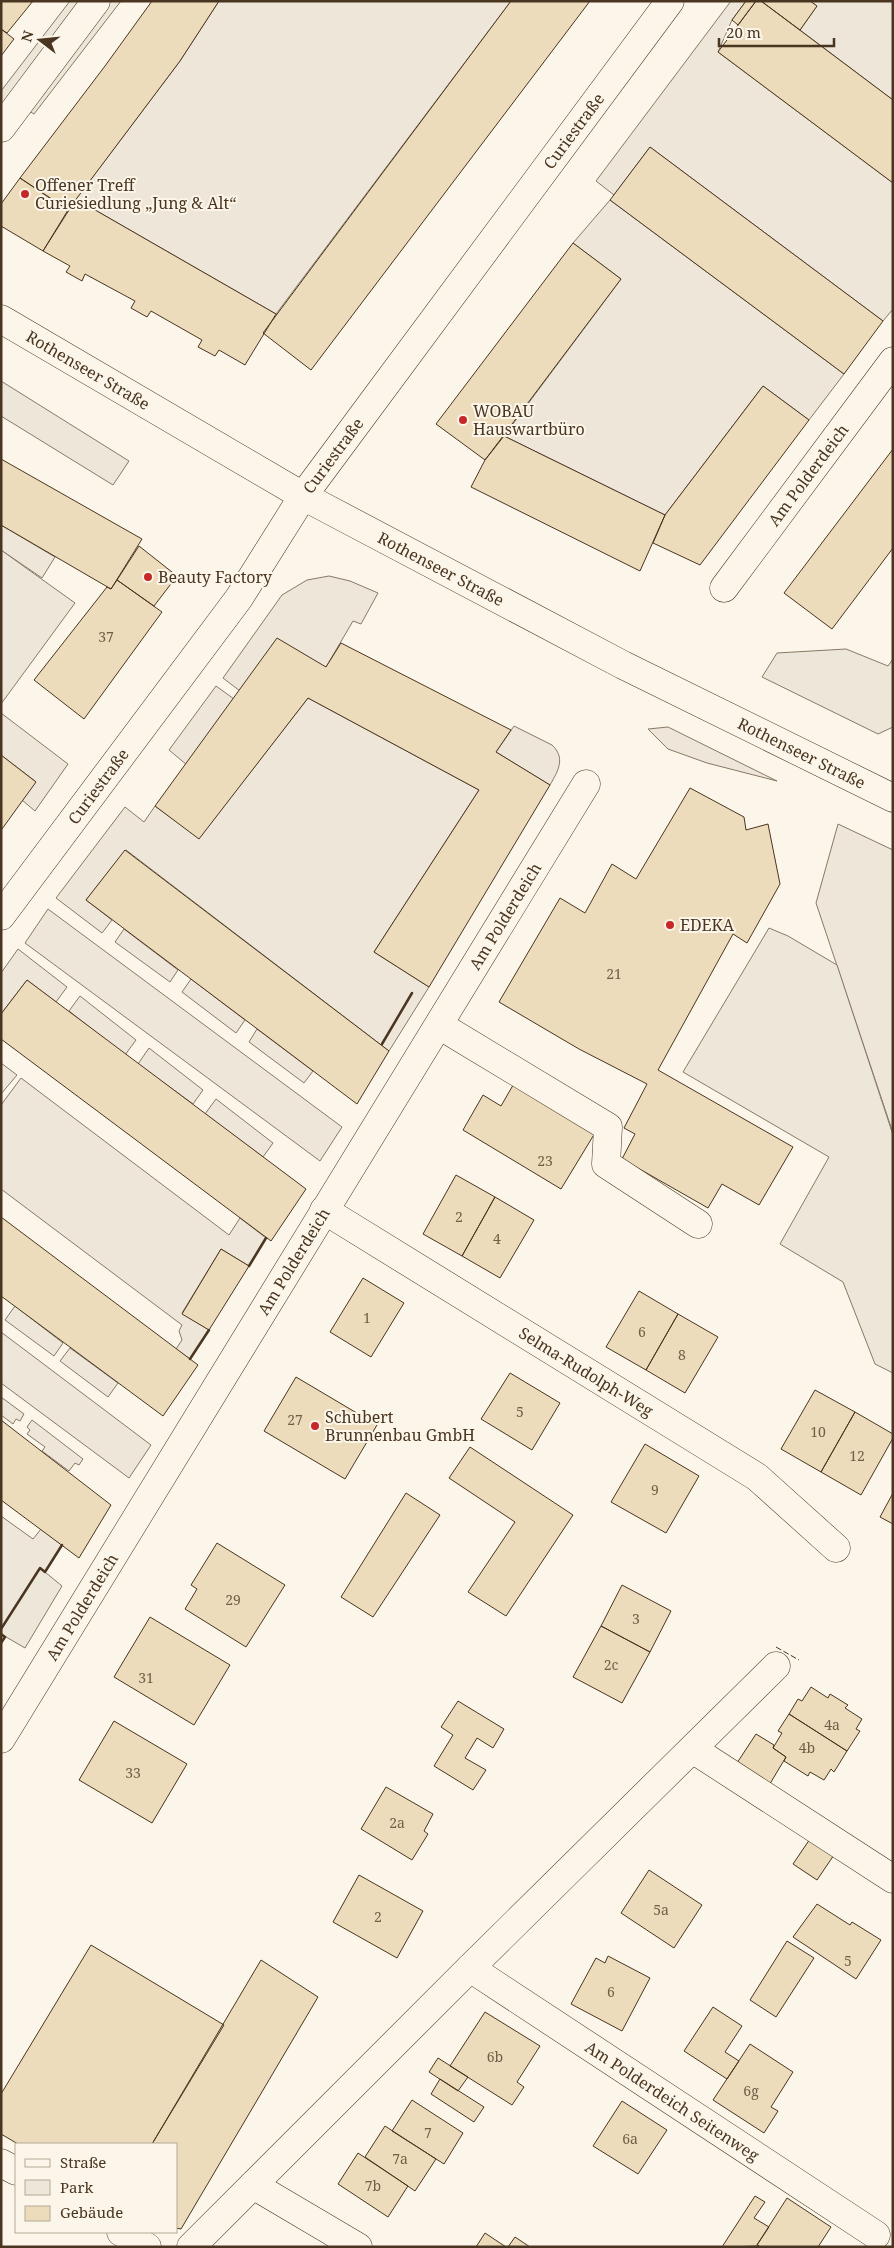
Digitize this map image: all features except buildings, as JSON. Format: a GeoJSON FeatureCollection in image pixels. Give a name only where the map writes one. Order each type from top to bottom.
{"type":"FeatureCollection","features":[{"type":"Feature","properties":{"kind":"street"},"geometry":{"type":"LineString","coordinates":[[1,128],[96,1]]}},
{"type":"Feature","properties":{"kind":"street","name":"Curiestraße"},"geometry":{"type":"LineString","coordinates":[[4,905],[239,598],[304,496],[670,1]]}},
{"type":"Feature","properties":{"kind":"street","name":"Rothenseer Straße"},"geometry":{"type":"LineString","coordinates":[[1,319],[304,496],[623,665],[892,797]]}},
{"type":"Feature","properties":{"kind":"street","name":"Am Polderdeich"},"geometry":{"type":"LineString","coordinates":[[724,588],[893,361]]}},
{"type":"Feature","properties":{"kind":"street","name":"Am Polderdeich"},"geometry":{"type":"LineString","coordinates":[[1,1739],[586,784]]}},
{"type":"Feature","properties":{"kind":"street"},"geometry":{"type":"LineString","coordinates":[[439,1025],[608,1127],[606,1164],[698,1224]]}},
{"type":"Feature","properties":{"kind":"street","name":"Selma-Rudolph-Weg"},"geometry":{"type":"LineString","coordinates":[[324,1210],[757,1477],[836,1548]]}},
{"type":"Feature","properties":{"kind":"street"},"geometry":{"type":"LineString","coordinates":[[191,2247],[470,1968],[694,1750],[776,1666]]}},
{"type":"Feature","properties":{"kind":"street"},"geometry":{"type":"LineString","coordinates":[[694,1750],[893,1879]]}},
{"type":"Feature","properties":{"kind":"street","name":"Am Polderdeich Seitenweg"},"geometry":{"type":"LineString","coordinates":[[470,1968],[876,2235]]}},
{"type":"Feature","properties":{"kind":"street"},"geometry":{"type":"LineString","coordinates":[[1,2162],[15,2170]]}},
{"type":"Feature","properties":{"kind":"street"},"geometry":{"type":"LineString","coordinates":[[254,2185],[358,2247]]}},
{"type":"Feature","properties":{"kind":"street"},"geometry":{"type":"LineString","coordinates":[[123,2233],[147,2247]]}},
{"type":"Feature","properties":{"kind":"green space"},"geometry":{"type":"Polygon","coordinates":[[[219,1],[511,1],[276,314],[76,199],[180,61],[219,1]]]}},
{"type":"Feature","properties":{"kind":"green space"},"geometry":{"type":"Polygon","coordinates":[[[731,1],[746,1],[732,20],[718,52],[893,183],[893,309],[883,321],[650,147],[614,195],[596,181],[731,1]]]}},
{"type":"Feature","properties":{"kind":"green space"},"geometry":{"type":"Polygon","coordinates":[[[810,1],[893,1],[893,100],[800,30],[817,6],[810,1]]]}},
{"type":"Feature","properties":{"kind":"green space"},"geometry":{"type":"Polygon","coordinates":[[[610,200],[844,374],[809,420],[763,386],[665,515],[504,436],[621,279],[573,243],[610,200]]]}},
{"type":"Feature","properties":{"kind":"green space"},"geometry":{"type":"Polygon","coordinates":[[[1,525],[55,557],[42,578],[1,550],[1,525]]]}},
{"type":"Feature","properties":{"kind":"green space"},"geometry":{"type":"Polygon","coordinates":[[[329,576],[350,581],[378,593],[361,624],[353,621],[326,667],[240,691],[223,678],[282,595],[307,580],[329,576]]]}},
{"type":"Feature","properties":{"kind":"green space"},"geometry":{"type":"Polygon","coordinates":[[[216,686],[234,699],[187,765],[169,750],[216,686]]]}},
{"type":"Feature","properties":{"kind":"green space"},"geometry":{"type":"Polygon","coordinates":[[[308,698],[479,790],[374,952],[429,987],[389,1051],[126,850],[86,900],[112,920],[102,933],[56,898],[125,807],[144,822],[155,806],[199,838],[308,698]]]}},
{"type":"Feature","properties":{"kind":"green space"},"geometry":{"type":"Polygon","coordinates":[[[1,713],[68,764],[35,811],[22,800],[35,781],[1,755],[1,713]]]}},
{"type":"Feature","properties":{"kind":"green space"},"geometry":{"type":"Polygon","coordinates":[[[514,726],[552,745],[556,750],[560,760],[556,775],[550,785],[496,752],[514,726]]]}},
{"type":"Feature","properties":{"kind":"green space"},"geometry":{"type":"Polygon","coordinates":[[[668,727],[777,781],[707,763],[668,749],[648,729],[668,727]]]}},
{"type":"Feature","properties":{"kind":"green space"},"geometry":{"type":"Polygon","coordinates":[[[838,824],[893,850],[893,1133],[816,903],[838,824]]]}},
{"type":"Feature","properties":{"kind":"green space"},"geometry":{"type":"Polygon","coordinates":[[[48,909],[342,1127],[320,1161],[25,943],[48,909]]]}},
{"type":"Feature","properties":{"kind":"green space"},"geometry":{"type":"Polygon","coordinates":[[[124,929],[178,970],[170,982],[115,942],[124,929]]]}},
{"type":"Feature","properties":{"kind":"green space"},"geometry":{"type":"Polygon","coordinates":[[[18,949],[67,987],[56,1002],[27,980],[1,1014],[1,973],[18,949]]]}},
{"type":"Feature","properties":{"kind":"green space"},"geometry":{"type":"Polygon","coordinates":[[[191,979],[245,1020],[236,1033],[182,992],[191,979]]]}},
{"type":"Feature","properties":{"kind":"green space"},"geometry":{"type":"Polygon","coordinates":[[[80,996],[136,1040],[125,1055],[69,1011],[80,996]]]}},
{"type":"Feature","properties":{"kind":"green space"},"geometry":{"type":"Polygon","coordinates":[[[257,1029],[313,1071],[304,1083],[249,1042],[257,1029]]]}},
{"type":"Feature","properties":{"kind":"green space"},"geometry":{"type":"Polygon","coordinates":[[[149,1048],[203,1090],[193,1104],[138,1064],[149,1048]]]}},
{"type":"Feature","properties":{"kind":"green space"},"geometry":{"type":"Polygon","coordinates":[[[1,1063],[17,1075],[1,1094],[1,1063]]]}},
{"type":"Feature","properties":{"kind":"green space"},"geometry":{"type":"Polygon","coordinates":[[[21,1078],[229,1235],[240,1218],[266,1238],[249,1266],[221,1249],[182,1313],[209,1330],[190,1359],[176,1349],[182,1340],[179,1331],[182,1325],[1,1189],[1,1105],[21,1078]]]}},
{"type":"Feature","properties":{"kind":"green space"},"geometry":{"type":"Polygon","coordinates":[[[216,1099],[273,1143],[263,1157],[205,1114],[216,1099]]]}},
{"type":"Feature","properties":{"kind":"green space"},"geometry":{"type":"Polygon","coordinates":[[[15,1306],[63,1343],[54,1356],[5,1320],[15,1306]]]}},
{"type":"Feature","properties":{"kind":"green space"},"geometry":{"type":"Polygon","coordinates":[[[1,1332],[151,1445],[129,1478],[1,1383],[1,1332]]]}},
{"type":"Feature","properties":{"kind":"green space"},"geometry":{"type":"Polygon","coordinates":[[[70,1348],[118,1383],[108,1397],[60,1361],[70,1348]]]}},
{"type":"Feature","properties":{"kind":"green space"},"geometry":{"type":"Polygon","coordinates":[[[1,1397],[24,1414],[20,1421],[16,1419],[13,1424],[1,1415],[1,1397]]]}},
{"type":"Feature","properties":{"kind":"green space"},"geometry":{"type":"Polygon","coordinates":[[[32,1420],[83,1459],[79,1465],[75,1463],[69,1471],[42,1451],[45,1447],[27,1434],[30,1430],[27,1427],[32,1420]]]}},
{"type":"Feature","properties":{"kind":"green space"},"geometry":{"type":"Polygon","coordinates":[[[1,1516],[33,1539],[41,1529],[62,1545],[45,1572],[40,1568],[1,1629],[1,1516]]]}},
{"type":"Feature","properties":{"kind":"shaded area"},"geometry":{"type":"Polygon","coordinates":[[[70,1],[80,1],[1,107],[1,91],[70,1]]]}},
{"type":"Feature","properties":{"kind":"shaded area"},"geometry":{"type":"Polygon","coordinates":[[[108,1],[121,1],[34,114],[27,110],[108,1]]]}},
{"type":"Feature","properties":{"kind":"shaded area"},"geometry":{"type":"Polygon","coordinates":[[[1,381],[129,461],[113,485],[1,416],[1,381]]]}},
{"type":"Feature","properties":{"kind":"shaded area"},"geometry":{"type":"Polygon","coordinates":[[[1,550],[75,603],[1,704],[1,550]]]}},
{"type":"Feature","properties":{"kind":"shaded area"},"geometry":{"type":"Polygon","coordinates":[[[846,649],[888,666],[893,659],[893,727],[878,734],[762,677],[777,653],[846,649]]]}},
{"type":"Feature","properties":{"kind":"shaded area"},"geometry":{"type":"Polygon","coordinates":[[[769,928],[788,936],[837,965],[893,1135],[893,1373],[875,1364],[843,1282],[780,1244],[829,1157],[683,1072],[769,928]]]}},
{"type":"Feature","properties":{"kind":"shaded area"},"geometry":{"type":"Polygon","coordinates":[[[40,1568],[62,1586],[25,1648],[1,1634],[1,1629],[40,1568]]]}},
{"type":"Feature","properties":{"kind":"fence"},"geometry":{"type":"LineString","coordinates":[[776,1647],[799,1660]]}},
{"type":"Feature","properties":{"kind":"wall"},"geometry":{"type":"LineString","coordinates":[[382,1044],[412,993]]}},
{"type":"Feature","properties":{"kind":"wall"},"geometry":{"type":"LineString","coordinates":[[249,1266],[266,1238]]}},
{"type":"Feature","properties":{"kind":"wall"},"geometry":{"type":"LineString","coordinates":[[190,1359],[209,1330]]}},
{"type":"Feature","properties":{"kind":"wall"},"geometry":{"type":"LineString","coordinates":[[1,1629],[40,1568],[45,1572],[62,1545]]}},
{"type":"Feature","properties":{"kind":"wall"},"geometry":{"type":"LineString","coordinates":[[1,1634],[5,1637],[1,1643]]}},
{"type":"Feature","properties":{"kind":"place","name":"Offener Treff Curiesiedlung „Jung & Alt“"},"geometry":{"type":"Point","coordinates":[25,194]}},
{"type":"Feature","properties":{"kind":"place","name":"WOBAU Hauswartbüro"},"geometry":{"type":"Point","coordinates":[463,420]}},
{"type":"Feature","properties":{"kind":"place","name":"Beauty Factory"},"geometry":{"type":"Point","coordinates":[148,577]}},
{"type":"Feature","properties":{"kind":"place","name":"EDEKA"},"geometry":{"type":"Point","coordinates":[670,925]}},
{"type":"Feature","properties":{"kind":"place","name":"Schubert Brunnenbau GmbH"},"geometry":{"type":"Point","coordinates":[315,1426]}}]}
